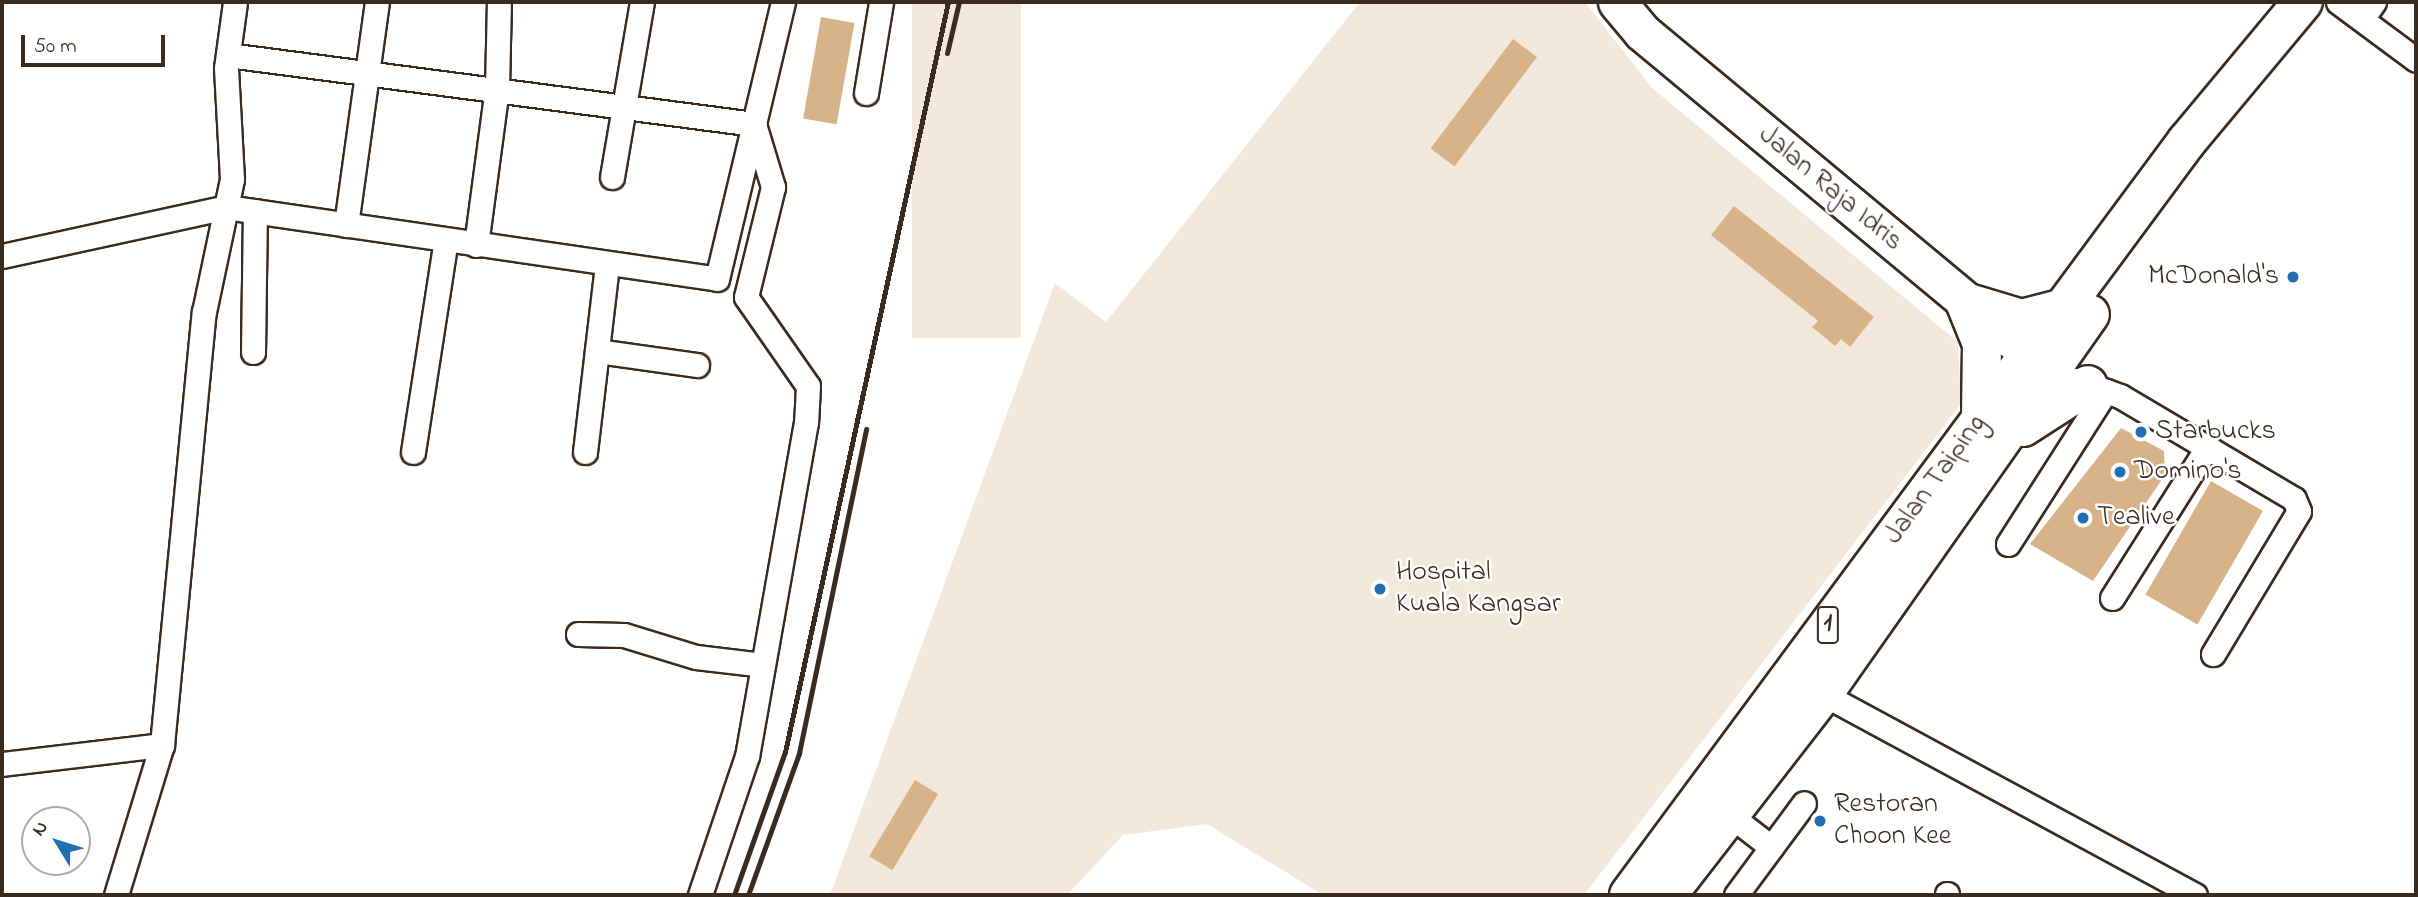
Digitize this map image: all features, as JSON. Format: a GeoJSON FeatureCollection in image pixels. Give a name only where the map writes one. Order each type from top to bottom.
{"type":"FeatureCollection","features":[{"type":"Feature","properties":{"kind":"highway","name":"Jalan Taiping"},"geometry":{"type":"LineString","coordinates":[[2039,363],[2064,308],[2187,141],[2302,2]]}},
{"type":"Feature","properties":{"kind":"highway","name":"Jalan Taiping"},"geometry":{"type":"LineString","coordinates":[[1649,886],[2039,363],[2206,153],[2249,69]]}},
{"type":"Feature","properties":{"kind":"highway"},"geometry":{"type":"LineString","coordinates":[[1965,302],[2021,319],[2064,308]]}},
{"type":"Feature","properties":{"kind":"highway"},"geometry":{"type":"LineString","coordinates":[[1965,302],[1982,344],[1988,434],[2097,388]]}},
{"type":"Feature","properties":{"kind":"highway","name":"Jalan Taiping"},"geometry":{"type":"LineString","coordinates":[[1731,816],[1822,694],[1988,434]]}},
{"type":"Feature","properties":{"kind":"highway"},"geometry":{"type":"LineString","coordinates":[[1649,886],[1707,821],[1731,816]]}},
{"type":"Feature","properties":{"kind":"main road","name":"Jalan Raja Idris"},"geometry":{"type":"LineString","coordinates":[[1617,2],[1642,32],[2039,363]]}},
{"type":"Feature","properties":{"kind":"street"},"geometry":{"type":"LineString","coordinates":[[116,895],[162,745],[204,312],[232,179],[228,55],[235,2]]}},
{"type":"Feature","properties":{"kind":"street"},"geometry":{"type":"LineString","coordinates":[[346,225],[377,2]]}},
{"type":"Feature","properties":{"kind":"street"},"geometry":{"type":"LineString","coordinates":[[476,245],[497,88],[499,2]]}},
{"type":"Feature","properties":{"kind":"street"},"geometry":{"type":"LineString","coordinates":[[612,177],[642,2]]}},
{"type":"Feature","properties":{"kind":"street"},"geometry":{"type":"LineString","coordinates":[[2,256],[226,207],[717,279],[783,2]]}},
{"type":"Feature","properties":{"kind":"street"},"geometry":{"type":"LineString","coordinates":[[866,93],[881,2]]}},
{"type":"Feature","properties":{"kind":"street"},"geometry":{"type":"LineString","coordinates":[[2338,2],[2368,10],[2416,60]]}},
{"type":"Feature","properties":{"kind":"street"},"geometry":{"type":"LineString","coordinates":[[228,55],[368,71],[754,124]]}},
{"type":"Feature","properties":{"kind":"street"},"geometry":{"type":"LineString","coordinates":[[700,895],[747,756],[808,386],[746,297],[773,187],[754,124]]}},
{"type":"Feature","properties":{"kind":"street"},"geometry":{"type":"LineString","coordinates":[[253,352],[255,211]]}},
{"type":"Feature","properties":{"kind":"street"},"geometry":{"type":"LineString","coordinates":[[413,452],[446,240]]}},
{"type":"Feature","properties":{"kind":"street"},"geometry":{"type":"LineString","coordinates":[[585,452],[607,264]]}},
{"type":"Feature","properties":{"kind":"street"},"geometry":{"type":"LineString","coordinates":[[597,351],[697,365]]}},
{"type":"Feature","properties":{"kind":"street"},"geometry":{"type":"LineString","coordinates":[[2039,363],[2097,388],[2208,446],[2282,489],[2299,511],[2213,654]]}},
{"type":"Feature","properties":{"kind":"street"},"geometry":{"type":"LineString","coordinates":[[2008,544],[2097,388]]}},
{"type":"Feature","properties":{"kind":"street"},"geometry":{"type":"LineString","coordinates":[[2112,598],[2208,446]]}},
{"type":"Feature","properties":{"kind":"street"},"geometry":{"type":"LineString","coordinates":[[578,635],[624,635],[696,657],[763,665]]}},
{"type":"Feature","properties":{"kind":"street"},"geometry":{"type":"LineString","coordinates":[[1822,694],[2196,895]]}},
{"type":"Feature","properties":{"kind":"street"},"geometry":{"type":"LineString","coordinates":[[2,764],[162,745]]}},
{"type":"Feature","properties":{"kind":"street"},"geometry":{"type":"LineString","coordinates":[[1736,895],[1804,803]]}},
{"type":"Feature","properties":{"kind":"street"},"geometry":{"type":"LineString","coordinates":[[1731,816],[1771,847]]}},
{"type":"Feature","properties":{"kind":"shaded area"},"geometry":{"type":"Polygon","coordinates":[[[912,2],[1021,2],[1021,338],[912,338],[912,2]]]}},
{"type":"Feature","properties":{"kind":"shaded area","name":"Hospital Kuala Kangsar"},"geometry":{"type":"Polygon","coordinates":[[[1360,2],[1585,2],[1652,88],[1958,342],[1961,404],[1584,895],[1323,895],[1207,824],[1123,835],[1067,895],[830,895],[1055,283],[1106,322],[1360,2]]]}},
{"type":"Feature","properties":{"kind":"building"},"geometry":{"type":"Polygon","coordinates":[[[821,17],[854,23],[837,124],[803,118],[821,17]]]}},
{"type":"Feature","properties":{"kind":"building"},"geometry":{"type":"Polygon","coordinates":[[[1513,39],[1537,57],[1455,166],[1431,148],[1513,39]]]}},
{"type":"Feature","properties":{"kind":"building"},"geometry":{"type":"Polygon","coordinates":[[[1734,206],[1874,317],[1850,347],[1841,339],[1835,346],[1812,327],[1818,321],[1711,235],[1734,206]]]}},
{"type":"Feature","properties":{"kind":"building"},"geometry":{"type":"Polygon","coordinates":[[[2121,428],[2164,451],[2165,475],[2093,581],[2030,544],[2121,428]]]}},
{"type":"Feature","properties":{"kind":"building"},"geometry":{"type":"Polygon","coordinates":[[[2211,481],[2263,511],[2197,624],[2146,594],[2211,481]]]}},
{"type":"Feature","properties":{"kind":"building"},"geometry":{"type":"Polygon","coordinates":[[[915,780],[938,794],[892,870],[869,856],[915,780]]]}},
{"type":"Feature","properties":{"kind":"railway"},"geometry":{"type":"LineString","coordinates":[[734,895],[785,752],[948,2]]}},
{"type":"Feature","properties":{"kind":"railway"},"geometry":{"type":"LineString","coordinates":[[947,53],[959,2]]}},
{"type":"Feature","properties":{"kind":"railway"},"geometry":{"type":"LineString","coordinates":[[748,895],[799,753],[866,429]]}},
{"type":"Feature","properties":{"kind":"place","name":"McDonald's"},"geometry":{"type":"Point","coordinates":[2293,277]}},
{"type":"Feature","properties":{"kind":"place","name":"Starbucks"},"geometry":{"type":"Point","coordinates":[2141,432]}},
{"type":"Feature","properties":{"kind":"place","name":"Domino's"},"geometry":{"type":"Point","coordinates":[2120,472]}},
{"type":"Feature","properties":{"kind":"place","name":"Tealive"},"geometry":{"type":"Point","coordinates":[2083,518]}},
{"type":"Feature","properties":{"kind":"place","name":"Hospital Kuala Kangsar"},"geometry":{"type":"Point","coordinates":[1380,589]}},
{"type":"Feature","properties":{"kind":"place","name":"Restoran Choon Kee"},"geometry":{"type":"Point","coordinates":[1820,821]}}]}
